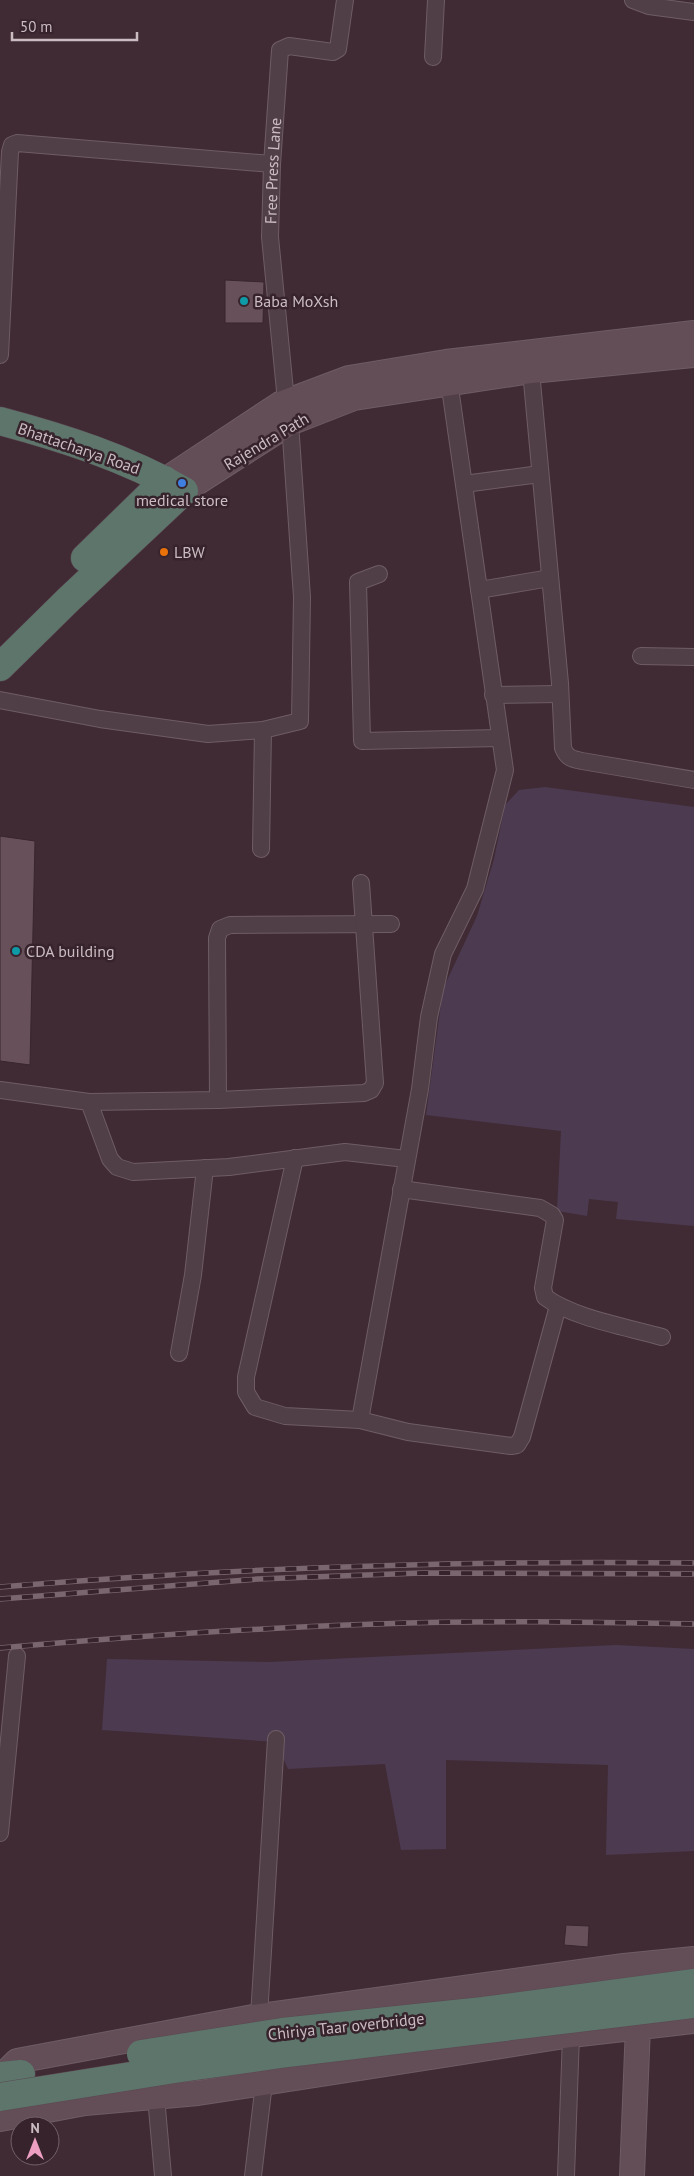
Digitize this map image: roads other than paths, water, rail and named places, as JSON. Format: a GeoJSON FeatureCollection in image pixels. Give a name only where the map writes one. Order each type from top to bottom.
{"type":"FeatureCollection","features":[{"type":"Feature","properties":{"kind":"highway","name":"Bhattacharya Road"},"geometry":{"type":"LineString","coordinates":[[0,421],[91,448],[136,466],[168,491]]}},
{"type":"Feature","properties":{"kind":"highway","name":"Bhattacharya Road"},"geometry":{"type":"LineString","coordinates":[[0,436],[86,462],[168,491]]}},
{"type":"Feature","properties":{"kind":"highway","name":"Rajendra Path"},"geometry":{"type":"LineString","coordinates":[[0,642],[168,491]]}},
{"type":"Feature","properties":{"kind":"highway","name":"Rajendra Path"},"geometry":{"type":"LineString","coordinates":[[0,667],[168,491]]}},
{"type":"Feature","properties":{"kind":"highway","name":"Chiriya Taar overbridge"},"geometry":{"type":"LineString","coordinates":[[6,2081],[282,2032],[483,2011],[694,1983]]}},
{"type":"Feature","properties":{"kind":"highway","name":"Chiriya Taar overbridge"},"geometry":{"type":"LineString","coordinates":[[6,2081],[263,2056],[694,2004]]}},
{"type":"Feature","properties":{"kind":"street","name":"Free Press Lane"},"geometry":{"type":"LineString","coordinates":[[263,730],[300,721],[302,597],[288,412],[270,236],[272,164],[280,50],[290,46],[333,52],[338,49],[345,0]]}},
{"type":"Feature","properties":{"kind":"street"},"geometry":{"type":"LineString","coordinates":[[433,57],[436,0]]}},
{"type":"Feature","properties":{"kind":"street"},"geometry":{"type":"LineString","coordinates":[[633,0],[649,6],[694,12]]}},
{"type":"Feature","properties":{"kind":"street"},"geometry":{"type":"LineString","coordinates":[[0,355],[10,152],[12,145],[17,143],[272,164]]}},
{"type":"Feature","properties":{"kind":"street","name":"Rajendra Path"},"geometry":{"type":"LineString","coordinates":[[168,491],[288,412],[354,398],[448,373],[694,333]]}},
{"type":"Feature","properties":{"kind":"street","name":"Rajendra Path"},"geometry":{"type":"LineString","coordinates":[[448,373],[531,371],[694,355]]}},
{"type":"Feature","properties":{"kind":"street"},"geometry":{"type":"LineString","coordinates":[[531,371],[560,694],[563,748],[566,756],[571,759],[694,780]]}},
{"type":"Feature","properties":{"kind":"street"},"geometry":{"type":"LineString","coordinates":[[360,1420],[420,1089],[429,1017],[444,954],[475,889],[505,770],[448,373]]}},
{"type":"Feature","properties":{"kind":"street"},"geometry":{"type":"LineString","coordinates":[[464,484],[540,474]]}},
{"type":"Feature","properties":{"kind":"street"},"geometry":{"type":"LineString","coordinates":[[379,574],[358,582],[362,741],[499,738]]}},
{"type":"Feature","properties":{"kind":"street"},"geometry":{"type":"LineString","coordinates":[[479,590],[550,578]]}},
{"type":"Feature","properties":{"kind":"street"},"geometry":{"type":"LineString","coordinates":[[641,656],[694,657]]}},
{"type":"Feature","properties":{"kind":"street"},"geometry":{"type":"LineString","coordinates":[[493,695],[560,694]]}},
{"type":"Feature","properties":{"kind":"street"},"geometry":{"type":"LineString","coordinates":[[0,700],[100,719],[208,734],[263,730],[261,848]]}},
{"type":"Feature","properties":{"kind":"street"},"geometry":{"type":"LineString","coordinates":[[0,1090],[89,1102],[218,1100],[364,1093],[371,1090],[375,1083],[361,883]]}},
{"type":"Feature","properties":{"kind":"street"},"geometry":{"type":"LineString","coordinates":[[218,1100],[217,938],[220,929],[230,925],[391,924]]}},
{"type":"Feature","properties":{"kind":"street"},"geometry":{"type":"LineString","coordinates":[[89,1102],[110,1159],[117,1167],[132,1172],[229,1167],[345,1152],[406,1159]]}},
{"type":"Feature","properties":{"kind":"street"},"geometry":{"type":"LineString","coordinates":[[295,1158],[246,1377],[246,1392],[255,1407],[285,1416],[360,1420],[408,1432],[511,1446],[517,1445],[522,1437],[558,1306]]}},
{"type":"Feature","properties":{"kind":"street"},"geometry":{"type":"LineString","coordinates":[[179,1353],[194,1276],[205,1168]]}},
{"type":"Feature","properties":{"kind":"street"},"geometry":{"type":"LineString","coordinates":[[401,1190],[540,1208],[552,1215],[555,1220],[543,1293],[545,1297],[558,1306],[597,1320],[662,1337]]}},
{"type":"Feature","properties":{"kind":"street"},"geometry":{"type":"LineString","coordinates":[[0,1833],[17,1656]]}},
{"type":"Feature","properties":{"kind":"street"},"geometry":{"type":"LineString","coordinates":[[259,2016],[276,1739]]}},
{"type":"Feature","properties":{"kind":"street"},"geometry":{"type":"LineString","coordinates":[[6,2081],[17,2061],[259,2016],[528,1979],[694,1959]]}},
{"type":"Feature","properties":{"kind":"street"},"geometry":{"type":"LineString","coordinates":[[528,1979],[533,2041]]}},
{"type":"Feature","properties":{"kind":"street"},"geometry":{"type":"LineString","coordinates":[[310,2076],[312,2009]]}},
{"type":"Feature","properties":{"kind":"street"},"geometry":{"type":"LineString","coordinates":[[0,2119],[85,2103],[198,2093],[571,2035],[694,2021]]}},
{"type":"Feature","properties":{"kind":"street"},"geometry":{"type":"LineString","coordinates":[[632,2176],[638,2026]]}},
{"type":"Feature","properties":{"kind":"street"},"geometry":{"type":"LineString","coordinates":[[566,2176],[571,2035]]}},
{"type":"Feature","properties":{"kind":"street"},"geometry":{"type":"LineString","coordinates":[[253,2176],[264,2083]]}},
{"type":"Feature","properties":{"kind":"street"},"geometry":{"type":"LineString","coordinates":[[156,2096],[163,2176]]}},
{"type":"Feature","properties":{"kind":"railway"},"geometry":{"type":"LineString","coordinates":[[0,1587],[260,1570],[433,1564],[694,1563]]}},
{"type":"Feature","properties":{"kind":"railway"},"geometry":{"type":"LineString","coordinates":[[0,1599],[258,1579],[421,1573],[694,1574]]}},
{"type":"Feature","properties":{"kind":"railway"},"geometry":{"type":"LineString","coordinates":[[0,1648],[188,1633],[377,1624],[495,1622],[694,1624]]}},
{"type":"Feature","properties":{"kind":"place","name":"Baba MoXsh"},"geometry":{"type":"Point","coordinates":[244,301]}},
{"type":"Feature","properties":{"kind":"place","name":"medical store"},"geometry":{"type":"Point","coordinates":[182,483]}},
{"type":"Feature","properties":{"kind":"place","name":"LBW"},"geometry":{"type":"Point","coordinates":[164,552]}},
{"type":"Feature","properties":{"kind":"place","name":"CDA building"},"geometry":{"type":"Point","coordinates":[16,951]}}]}
